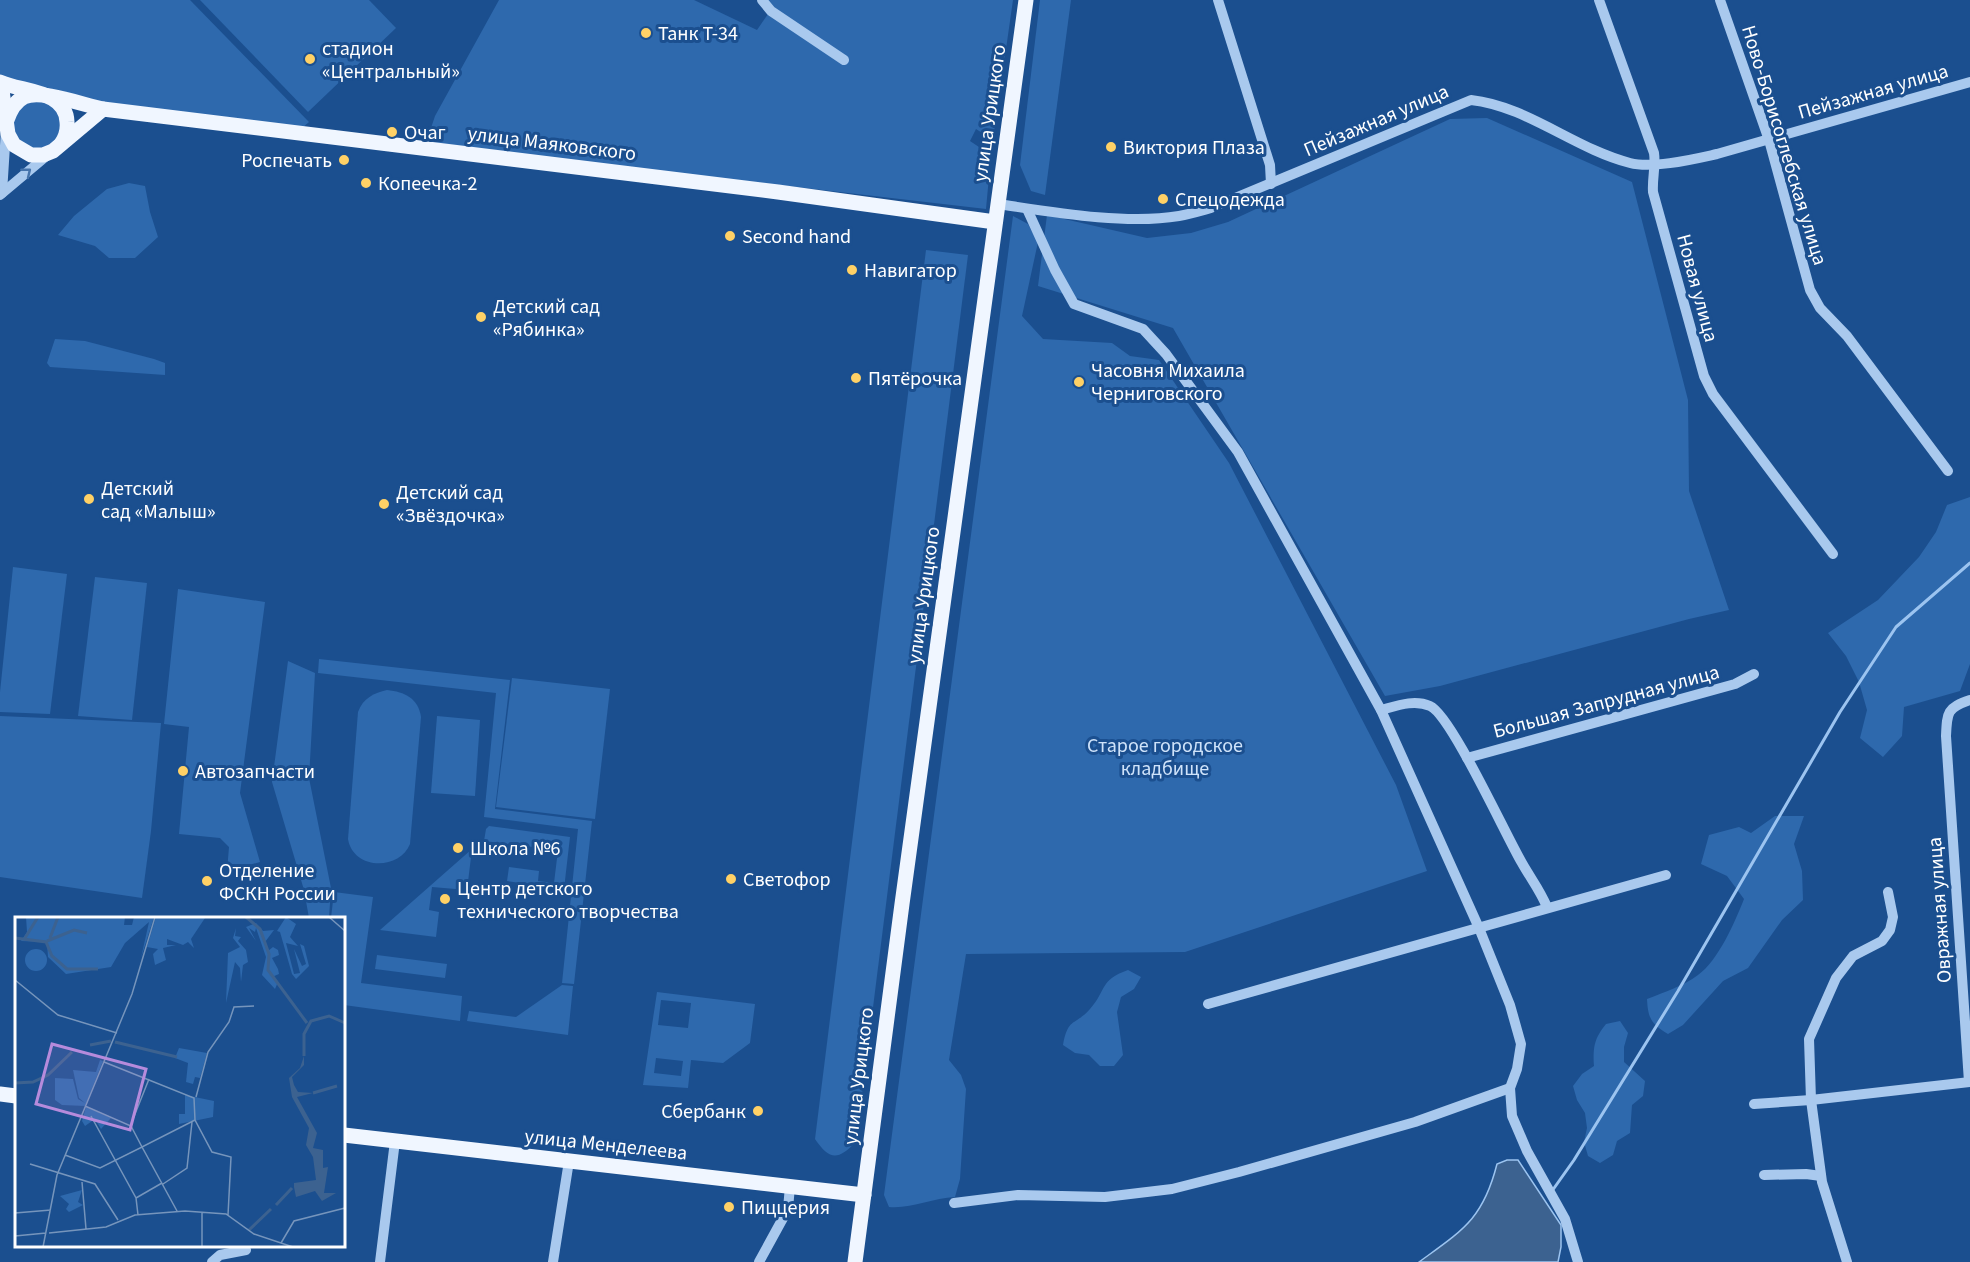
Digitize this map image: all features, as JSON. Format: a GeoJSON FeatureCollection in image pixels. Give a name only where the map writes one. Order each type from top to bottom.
{"type":"FeatureCollection","features":[{"type":"Feature","properties":{"kind":"main road","name":"улица Урицкого"},"geometry":{"type":"LineString","coordinates":[[855,1262],[1026,0]]}},
{"type":"Feature","properties":{"kind":"main road"},"geometry":{"type":"LineString","coordinates":[[53,151],[63,142],[68,130],[67,118],[61,105],[50,97],[1,83],[8,134],[14,145],[31,155],[43,155],[53,151],[103,109]]}},
{"type":"Feature","properties":{"kind":"main road"},"geometry":{"type":"LineString","coordinates":[[7,120],[11,108],[23,98],[35,94],[50,97]]}},
{"type":"Feature","properties":{"kind":"main road","name":"улица Маяковского"},"geometry":{"type":"LineString","coordinates":[[50,97],[103,109],[778,192],[995,222]]}},
{"type":"Feature","properties":{"kind":"main road"},"geometry":{"type":"LineString","coordinates":[[0,1094],[15,1096]]}},
{"type":"Feature","properties":{"kind":"main road","name":"улица Менделеева"},"geometry":{"type":"LineString","coordinates":[[345,1135],[864,1195]]}},
{"type":"Feature","properties":{"kind":"street"},"geometry":{"type":"LineString","coordinates":[[762,0],[771,11],[844,60]]}},
{"type":"Feature","properties":{"kind":"street"},"geometry":{"type":"LineString","coordinates":[[1218,0],[1270,165],[1271,184]]}},
{"type":"Feature","properties":{"kind":"street","name":"Новая улица"},"geometry":{"type":"LineString","coordinates":[[1599,0],[1654,153],[1653,192],[1704,376],[1713,394],[1833,554]]}},
{"type":"Feature","properties":{"kind":"street","name":"Ново-Борисоглебская улица"},"geometry":{"type":"LineString","coordinates":[[1720,0],[1769,140],[1810,290],[1820,308],[1847,336],[1948,471]]}},
{"type":"Feature","properties":{"kind":"street","name":"Пейзажная улица"},"geometry":{"type":"LineString","coordinates":[[998,204],[1137,219],[1179,216],[1211,208],[1471,100],[1487,102],[1512,112],[1596,152],[1632,164],[1655,164],[1706,157],[1970,82]]}},
{"type":"Feature","properties":{"kind":"street"},"geometry":{"type":"LineString","coordinates":[[1,194],[7,120]]}},
{"type":"Feature","properties":{"kind":"street"},"geometry":{"type":"LineString","coordinates":[[1,194],[53,151]]}},
{"type":"Feature","properties":{"kind":"street"},"geometry":{"type":"LineString","coordinates":[[1028,209],[1055,270],[1074,304],[1143,329],[1166,354],[1238,452],[1381,710],[1479,928],[1510,1005],[1521,1044],[1517,1069],[1510,1088],[1512,1116],[1527,1150],[1565,1219],[1578,1262]]}},
{"type":"Feature","properties":{"kind":"street","name":"Большая Запрудная улица"},"geometry":{"type":"LineString","coordinates":[[1467,758],[1734,684],[1754,674]]}},
{"type":"Feature","properties":{"kind":"street","name":"Овражная улица"},"geometry":{"type":"LineString","coordinates":[[1969,1082],[1946,736],[1947,718],[1954,706],[1970,700]]}},
{"type":"Feature","properties":{"kind":"street"},"geometry":{"type":"LineString","coordinates":[[1381,710],[1418,703],[1432,707],[1443,719],[1467,758],[1523,864],[1538,886],[1547,907]]}},
{"type":"Feature","properties":{"kind":"street"},"geometry":{"type":"LineString","coordinates":[[1208,1004],[1666,875]]}},
{"type":"Feature","properties":{"kind":"street"},"geometry":{"type":"LineString","coordinates":[[1847,1262],[1821,1176],[1811,1100],[1809,1039],[1836,978],[1853,956],[1882,941],[1890,930],[1893,917],[1888,891]]}},
{"type":"Feature","properties":{"kind":"street"},"geometry":{"type":"LineString","coordinates":[[1754,1104],[1811,1100],[1969,1082]]}},
{"type":"Feature","properties":{"kind":"street"},"geometry":{"type":"LineString","coordinates":[[954,1203],[1018,1195],[1105,1197],[1172,1189],[1415,1122],[1510,1088]]}},
{"type":"Feature","properties":{"kind":"street"},"geometry":{"type":"LineString","coordinates":[[380,1262],[395,1141]]}},
{"type":"Feature","properties":{"kind":"street"},"geometry":{"type":"LineString","coordinates":[[554,1262],[569,1161]]}},
{"type":"Feature","properties":{"kind":"street"},"geometry":{"type":"LineString","coordinates":[[1764,1175],[1821,1176]]}},
{"type":"Feature","properties":{"kind":"street"},"geometry":{"type":"LineString","coordinates":[[759,1262],[788,1209],[790,1186]]}},
{"type":"Feature","properties":{"kind":"street"},"geometry":{"type":"LineString","coordinates":[[212,1262],[220,1255],[246,1250]]}},
{"type":"Feature","properties":{"kind":"green space"},"geometry":{"type":"Polygon","coordinates":[[[0,0],[190,0],[309,122],[301,129],[104,105],[0,77],[0,0]]]}},
{"type":"Feature","properties":{"kind":"green space","name":"стадион «Центральный»"},"geometry":{"type":"Polygon","coordinates":[[[200,0],[369,0],[396,28],[308,112],[200,0]]]}},
{"type":"Feature","properties":{"kind":"green space"},"geometry":{"type":"Polygon","coordinates":[[[499,0],[694,0],[757,30],[770,11],[764,0],[1013,0],[993,140],[976,129],[970,141],[991,155],[986,209],[571,161],[431,142],[427,140],[435,116],[499,0]]]}},
{"type":"Feature","properties":{"kind":"green space"},"geometry":{"type":"Polygon","coordinates":[[[1040,0],[1071,0],[1045,195],[1031,191],[1020,165],[1040,0]]]}},
{"type":"Feature","properties":{"kind":"green space"},"geometry":{"type":"Polygon","coordinates":[[[37,96],[60,107],[61,141],[29,152],[10,133],[15,108],[37,96]]]}},
{"type":"Feature","properties":{"kind":"green space"},"geometry":{"type":"Polygon","coordinates":[[[1487,118],[1632,182],[1688,400],[1689,491],[1729,610],[1440,686],[1385,696],[1173,328],[1038,286],[1047,215],[1147,238],[1191,233],[1228,222],[1450,119],[1487,118]]]}},
{"type":"Feature","properties":{"kind":"green space"},"geometry":{"type":"Polygon","coordinates":[[[129,183],[145,186],[158,237],[135,258],[109,258],[95,246],[58,235],[74,216],[107,189],[129,183]]]}},
{"type":"Feature","properties":{"kind":"green space","name":"Старое городское кладбище"},"geometry":{"type":"Polygon","coordinates":[[[1013,216],[1028,224],[1038,242],[1022,316],[1043,339],[1112,343],[1130,356],[1159,360],[1229,463],[1396,785],[1427,871],[1185,952],[966,954],[949,1060],[961,1075],[966,1089],[960,1179],[955,1197],[889,1207],[884,1195],[1013,216]]]}},
{"type":"Feature","properties":{"kind":"green space"},"geometry":{"type":"Polygon","coordinates":[[[926,250],[968,255],[856,1142],[844,1152],[834,1156],[825,1151],[815,1139],[926,250]]]}},
{"type":"Feature","properties":{"kind":"green space"},"geometry":{"type":"Polygon","coordinates":[[[55,339],[85,341],[154,359],[165,363],[165,375],[50,367],[47,363],[55,339]]]}},
{"type":"Feature","properties":{"kind":"green space"},"geometry":{"type":"Polygon","coordinates":[[[1970,497],[1970,664],[1960,691],[1904,707],[1902,736],[1883,757],[1860,738],[1867,710],[1859,682],[1846,656],[1828,633],[1878,600],[1919,557],[1936,532],[1947,505],[1970,497]]]}},
{"type":"Feature","properties":{"kind":"green space"},"geometry":{"type":"Polygon","coordinates":[[[13,567],[67,574],[50,714],[0,712],[13,567]]]}},
{"type":"Feature","properties":{"kind":"green space"},"geometry":{"type":"Polygon","coordinates":[[[95,577],[147,583],[132,720],[78,716],[95,577]]]}},
{"type":"Feature","properties":{"kind":"green space"},"geometry":{"type":"Polygon","coordinates":[[[178,589],[265,602],[240,793],[260,862],[227,871],[229,847],[220,838],[179,834],[189,727],[164,724],[178,589]]]}},
{"type":"Feature","properties":{"kind":"green space"},"geometry":{"type":"Polygon","coordinates":[[[319,659],[510,680],[495,809],[592,821],[574,984],[562,983],[578,829],[484,817],[496,693],[318,673],[319,659]]]}},
{"type":"Feature","properties":{"kind":"green space"},"geometry":{"type":"Polygon","coordinates":[[[288,661],[315,673],[309,778],[331,888],[329,917],[309,917],[304,890],[272,782],[288,661]]]}},
{"type":"Feature","properties":{"kind":"green space"},"geometry":{"type":"Polygon","coordinates":[[[512,678],[610,689],[595,819],[496,807],[512,678]]]}},
{"type":"Feature","properties":{"kind":"green space"},"geometry":{"type":"Polygon","coordinates":[[[387,690],[410,697],[417,705],[421,717],[410,844],[396,859],[377,863],[358,857],[348,839],[358,712],[370,697],[387,690]]]}},
{"type":"Feature","properties":{"kind":"green space"},"geometry":{"type":"Polygon","coordinates":[[[0,716],[161,723],[142,898],[0,877],[0,716]]]}},
{"type":"Feature","properties":{"kind":"green space"},"geometry":{"type":"Polygon","coordinates":[[[437,716],[480,720],[475,796],[431,793],[437,716]]]}},
{"type":"Feature","properties":{"kind":"green space"},"geometry":{"type":"Polygon","coordinates":[[[1775,816],[1804,816],[1794,844],[1802,871],[1803,900],[1782,920],[1748,968],[1723,981],[1683,1025],[1668,1034],[1652,1020],[1648,1011],[1647,999],[1686,982],[1705,969],[1725,940],[1744,899],[1727,876],[1701,864],[1709,835],[1739,827],[1751,833],[1775,816]]]}},
{"type":"Feature","properties":{"kind":"green space"},"geometry":{"type":"Polygon","coordinates":[[[489,826],[570,837],[564,889],[507,881],[509,867],[539,871],[538,881],[554,883],[558,850],[484,841],[486,829],[489,826]]]}},
{"type":"Feature","properties":{"kind":"green space"},"geometry":{"type":"Polygon","coordinates":[[[472,849],[467,890],[432,887],[429,910],[439,912],[436,937],[380,930],[472,849]]]}},
{"type":"Feature","properties":{"kind":"green space"},"geometry":{"type":"Polygon","coordinates":[[[334,892],[373,897],[361,983],[462,996],[460,1021],[345,1005],[345,917],[331,917],[334,892]]]}},
{"type":"Feature","properties":{"kind":"green space"},"geometry":{"type":"Polygon","coordinates":[[[377,955],[447,964],[445,978],[375,969],[377,955]]]}},
{"type":"Feature","properties":{"kind":"green space"},"geometry":{"type":"Polygon","coordinates":[[[1128,970],[1141,977],[1134,989],[1121,997],[1117,1012],[1123,1055],[1114,1066],[1100,1066],[1089,1055],[1075,1053],[1063,1045],[1065,1036],[1070,1026],[1090,1009],[1104,986],[1112,978],[1128,970]]]}},
{"type":"Feature","properties":{"kind":"green space"},"geometry":{"type":"Polygon","coordinates":[[[562,985],[573,986],[568,1035],[467,1021],[469,1011],[516,1017],[562,985]]]}},
{"type":"Feature","properties":{"kind":"green space"},"geometry":{"type":"Polygon","coordinates":[[[657,992],[755,1004],[750,1043],[723,1063],[691,1060],[688,1088],[643,1085],[657,992]],[[661,1000],[658,1025],[688,1028],[691,1003],[661,1000]],[[656,1058],[654,1073],[681,1076],[683,1061],[656,1058]]]}},
{"type":"Feature","properties":{"kind":"green space"},"geometry":{"type":"Polygon","coordinates":[[[1620,1021],[1628,1033],[1624,1047],[1624,1062],[1645,1081],[1643,1096],[1632,1105],[1630,1133],[1617,1141],[1613,1155],[1600,1163],[1588,1156],[1584,1142],[1587,1128],[1585,1113],[1577,1100],[1573,1086],[1582,1074],[1594,1066],[1595,1044],[1602,1029],[1606,1024],[1620,1021]]]}},
{"type":"Feature","properties":{"kind":"shaded area"},"geometry":{"type":"Polygon","coordinates":[[[1507,1160],[1518,1160],[1561,1225],[1558,1262],[1419,1262],[1469,1222],[1485,1198],[1497,1164],[1507,1160]]]}},
{"type":"Feature","properties":{"kind":"waterway"},"geometry":{"type":"LineString","coordinates":[[1552,1191],[1574,1160],[1678,991],[1840,712],[1896,627],[1970,563]]}},
{"type":"Feature","properties":{"kind":"place","name":"Танк Т-34"},"geometry":{"type":"Point","coordinates":[646,33]}},
{"type":"Feature","properties":{"kind":"place","name":"стадион «Центральный»"},"geometry":{"type":"Point","coordinates":[310,59]}},
{"type":"Feature","properties":{"kind":"place","name":"Очаг"},"geometry":{"type":"Point","coordinates":[392,132]}},
{"type":"Feature","properties":{"kind":"place","name":"Виктория Плаза"},"geometry":{"type":"Point","coordinates":[1111,147]}},
{"type":"Feature","properties":{"kind":"place","name":"Роспечать"},"geometry":{"type":"Point","coordinates":[344,160]}},
{"type":"Feature","properties":{"kind":"place","name":"Копеечка-2"},"geometry":{"type":"Point","coordinates":[366,183]}},
{"type":"Feature","properties":{"kind":"place","name":"Спецодежда"},"geometry":{"type":"Point","coordinates":[1163,199]}},
{"type":"Feature","properties":{"kind":"place","name":"Second hand"},"geometry":{"type":"Point","coordinates":[730,236]}},
{"type":"Feature","properties":{"kind":"place","name":"Навигатор"},"geometry":{"type":"Point","coordinates":[852,270]}},
{"type":"Feature","properties":{"kind":"place","name":"Детский сад «Рябинка»"},"geometry":{"type":"Point","coordinates":[481,317]}},
{"type":"Feature","properties":{"kind":"place","name":"Пятёрочка"},"geometry":{"type":"Point","coordinates":[856,378]}},
{"type":"Feature","properties":{"kind":"place","name":"Часовня Михаила Черниговского"},"geometry":{"type":"Point","coordinates":[1079,382]}},
{"type":"Feature","properties":{"kind":"place","name":"Детский сад «Малыш»"},"geometry":{"type":"Point","coordinates":[89,499]}},
{"type":"Feature","properties":{"kind":"place","name":"Детский сад «Звёздочка»"},"geometry":{"type":"Point","coordinates":[384,504]}},
{"type":"Feature","properties":{"kind":"place","name":"Автозапчасти"},"geometry":{"type":"Point","coordinates":[183,771]}},
{"type":"Feature","properties":{"kind":"place","name":"Школа №6"},"geometry":{"type":"Point","coordinates":[458,848]}},
{"type":"Feature","properties":{"kind":"place","name":"Светофор"},"geometry":{"type":"Point","coordinates":[731,879]}},
{"type":"Feature","properties":{"kind":"place","name":"Отделение ФСКН России"},"geometry":{"type":"Point","coordinates":[207,881]}},
{"type":"Feature","properties":{"kind":"place","name":"Центр детского технического творчества"},"geometry":{"type":"Point","coordinates":[445,899]}},
{"type":"Feature","properties":{"kind":"place","name":"Сбербанк"},"geometry":{"type":"Point","coordinates":[758,1111]}},
{"type":"Feature","properties":{"kind":"place","name":"Пиццерия"},"geometry":{"type":"Point","coordinates":[729,1207]}}]}
